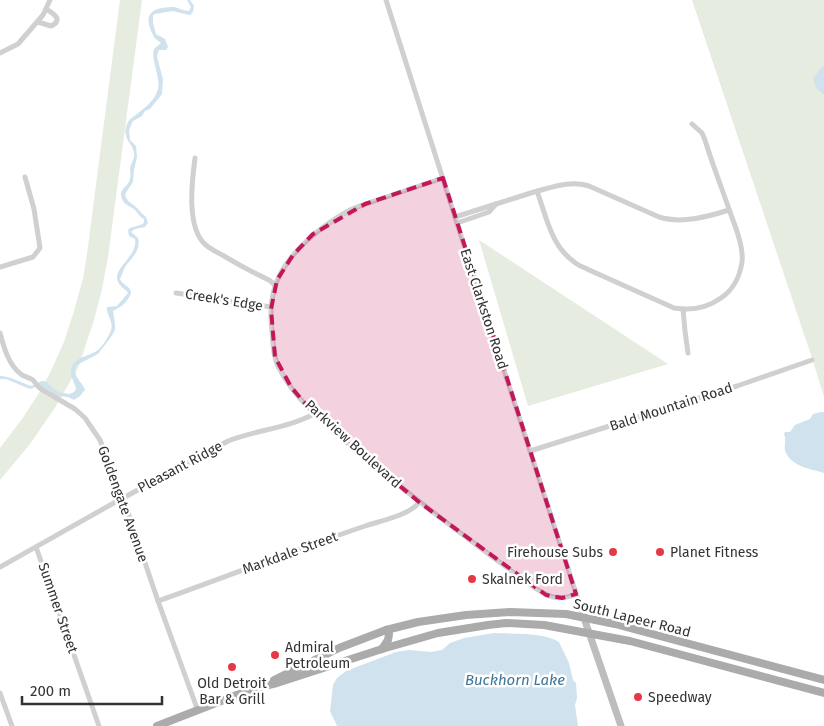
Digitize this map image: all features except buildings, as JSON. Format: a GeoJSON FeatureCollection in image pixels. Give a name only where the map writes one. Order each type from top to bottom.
{"type":"FeatureCollection","features":[{"type":"Feature","properties":{"kind":"main road","name":"South Lapeer Road"},"geometry":{"type":"LineString","coordinates":[[264,686],[338,648],[386,630],[418,622],[466,615],[510,612],[566,614],[647,633],[824,680]]}},
{"type":"Feature","properties":{"kind":"main road"},"geometry":{"type":"LineString","coordinates":[[584,618],[621,726]]}},
{"type":"Feature","properties":{"kind":"main road"},"geometry":{"type":"LineString","coordinates":[[418,622],[416,631],[423,637]]}},
{"type":"Feature","properties":{"kind":"main road","name":"South Lapeer Road"},"geometry":{"type":"LineString","coordinates":[[157,726],[252,689],[277,683],[423,637],[488,624],[544,625],[589,633],[824,693]]}},
{"type":"Feature","properties":{"kind":"main road"},"geometry":{"type":"LineString","coordinates":[[382,650],[388,640],[389,634],[386,630]]}},
{"type":"Feature","properties":{"kind":"main road"},"geometry":{"type":"LineString","coordinates":[[653,648],[663,646],[714,659],[720,657],[722,653]]}},
{"type":"Feature","properties":{"kind":"main road"},"geometry":{"type":"LineString","coordinates":[[757,675],[763,664]]}},
{"type":"Feature","properties":{"kind":"street"},"geometry":{"type":"LineString","coordinates":[[0,53],[18,44],[38,22],[50,0]]}},
{"type":"Feature","properties":{"kind":"street","name":"East Clarkston Road"},"geometry":{"type":"LineString","coordinates":[[386,0],[584,618]]}},
{"type":"Feature","properties":{"kind":"street"},"geometry":{"type":"LineString","coordinates":[[38,22],[51,26],[56,22],[57,18],[54,14],[46,9]]}},
{"type":"Feature","properties":{"kind":"street"},"geometry":{"type":"LineString","coordinates":[[537,191],[556,242],[574,262],[674,308],[683,310],[702,308],[713,304],[725,296],[734,285],[742,260],[738,237],[705,140],[692,124]]}},
{"type":"Feature","properties":{"kind":"street"},"geometry":{"type":"LineString","coordinates":[[195,158],[192,179],[192,204],[196,232],[202,242],[212,250],[276,285]]}},
{"type":"Feature","properties":{"kind":"street"},"geometry":{"type":"LineString","coordinates":[[0,268],[33,257],[40,248],[34,209],[25,177]]}},
{"type":"Feature","properties":{"kind":"street","name":"Parkview Boulevard"},"geometry":{"type":"LineString","coordinates":[[443,178],[374,200],[346,213],[313,234],[293,254],[276,285],[272,307],[272,341],[275,357],[279,368],[291,387],[314,414],[361,455],[420,502],[546,595],[562,598],[576,594]]}},
{"type":"Feature","properties":{"kind":"street"},"geometry":{"type":"LineString","coordinates":[[456,220],[489,212],[496,204],[554,186],[572,183],[582,184],[669,220],[713,215],[729,210]]}},
{"type":"Feature","properties":{"kind":"street","name":"Creek's Edge"},"geometry":{"type":"LineString","coordinates":[[176,293],[272,307]]}},
{"type":"Feature","properties":{"kind":"street"},"geometry":{"type":"LineString","coordinates":[[683,310],[688,353]]}},
{"type":"Feature","properties":{"kind":"street","name":"Goldengate Avenue"},"geometry":{"type":"LineString","coordinates":[[0,333],[3,347],[10,362],[22,375],[34,380],[41,390],[75,409],[90,424],[100,440],[123,498],[198,711]]}},
{"type":"Feature","properties":{"kind":"street","name":"Bald Mountain Road"},"geometry":{"type":"LineString","coordinates":[[530,451],[737,386],[812,360]]}},
{"type":"Feature","properties":{"kind":"street","name":"Pleasant Ridge"},"geometry":{"type":"LineString","coordinates":[[0,567],[228,441],[301,420],[314,414]]}},
{"type":"Feature","properties":{"kind":"street","name":"Markdale Street"},"geometry":{"type":"LineString","coordinates":[[158,601],[324,540],[404,513],[417,506],[420,502]]}},
{"type":"Feature","properties":{"kind":"street","name":"Summer Street"},"geometry":{"type":"LineString","coordinates":[[36,547],[99,726]]}},
{"type":"Feature","properties":{"kind":"street"},"geometry":{"type":"LineString","coordinates":[[0,693],[12,726]]}},
{"type":"Feature","properties":{"kind":"highlighted area"},"geometry":{"type":"Polygon","coordinates":[[[443,178],[576,594],[562,598],[546,595],[419,502],[316,416],[291,387],[275,357],[271,309],[277,280],[293,255],[313,234],[365,204],[443,178]]]}},
{"type":"Feature","properties":{"kind":"shaded area"},"geometry":{"type":"Polygon","coordinates":[[[120,0],[142,0],[108,257],[102,289],[78,368],[56,406],[30,444],[0,480],[0,448],[22,419],[51,371],[64,342],[83,279],[120,0]]]}},
{"type":"Feature","properties":{"kind":"shaded area"},"geometry":{"type":"Polygon","coordinates":[[[692,0],[824,0],[824,397],[813,361],[692,0]]]}},
{"type":"Feature","properties":{"kind":"shaded area"},"geometry":{"type":"Polygon","coordinates":[[[479,240],[668,364],[528,406],[479,240]]]}},
{"type":"Feature","properties":{"kind":"water"},"geometry":{"type":"Polygon","coordinates":[[[187,0],[190,0],[194,6],[193,12],[190,15],[173,11],[153,15],[156,34],[165,39],[168,47],[166,50],[159,50],[157,57],[163,79],[162,94],[150,109],[133,121],[129,130],[130,140],[136,146],[137,157],[133,182],[125,194],[128,200],[146,217],[148,223],[145,227],[131,232],[138,238],[139,243],[135,254],[125,267],[120,279],[130,289],[131,293],[124,304],[113,311],[115,330],[98,354],[77,365],[75,372],[85,390],[74,400],[58,396],[46,388],[38,386],[30,389],[6,379],[0,379],[0,376],[8,377],[31,386],[45,381],[58,391],[69,394],[74,392],[76,389],[71,370],[74,362],[98,350],[109,335],[112,324],[107,307],[117,306],[128,293],[119,284],[117,278],[118,272],[135,247],[135,239],[129,236],[128,230],[144,222],[144,219],[136,211],[125,203],[121,193],[130,179],[130,168],[134,157],[133,148],[125,133],[128,122],[152,100],[158,89],[153,56],[155,48],[161,43],[155,38],[150,28],[149,17],[155,10],[166,7],[189,11],[191,7],[187,0]]]}},
{"type":"Feature","properties":{"kind":"water"},"geometry":{"type":"Polygon","coordinates":[[[824,67],[824,95],[816,88],[813,78],[824,67]]]}},
{"type":"Feature","properties":{"kind":"water"},"geometry":{"type":"Polygon","coordinates":[[[824,412],[824,473],[803,467],[789,458],[785,451],[784,434],[785,432],[790,432],[795,425],[810,419],[813,414],[824,412]]]}},
{"type":"Feature","properties":{"kind":"water","name":"Buckhorn Lake"},"geometry":{"type":"Polygon","coordinates":[[[494,633],[537,635],[559,642],[569,663],[573,680],[576,683],[577,698],[575,705],[578,726],[337,726],[330,711],[333,685],[337,678],[346,671],[396,652],[409,650],[431,652],[442,650],[450,643],[464,638],[494,633]]]}},
{"type":"Feature","properties":{"kind":"place","name":"Firehouse Subs"},"geometry":{"type":"Point","coordinates":[613,552]}},
{"type":"Feature","properties":{"kind":"place","name":"Planet Fitness"},"geometry":{"type":"Point","coordinates":[660,552]}},
{"type":"Feature","properties":{"kind":"place","name":"Skalnek Ford"},"geometry":{"type":"Point","coordinates":[472,579]}},
{"type":"Feature","properties":{"kind":"place","name":"Admiral Petroleum"},"geometry":{"type":"Point","coordinates":[275,655]}},
{"type":"Feature","properties":{"kind":"place","name":"Old Detroit Bar & Grill"},"geometry":{"type":"Point","coordinates":[232,667]}},
{"type":"Feature","properties":{"kind":"place","name":"Speedway"},"geometry":{"type":"Point","coordinates":[638,697]}}]}
